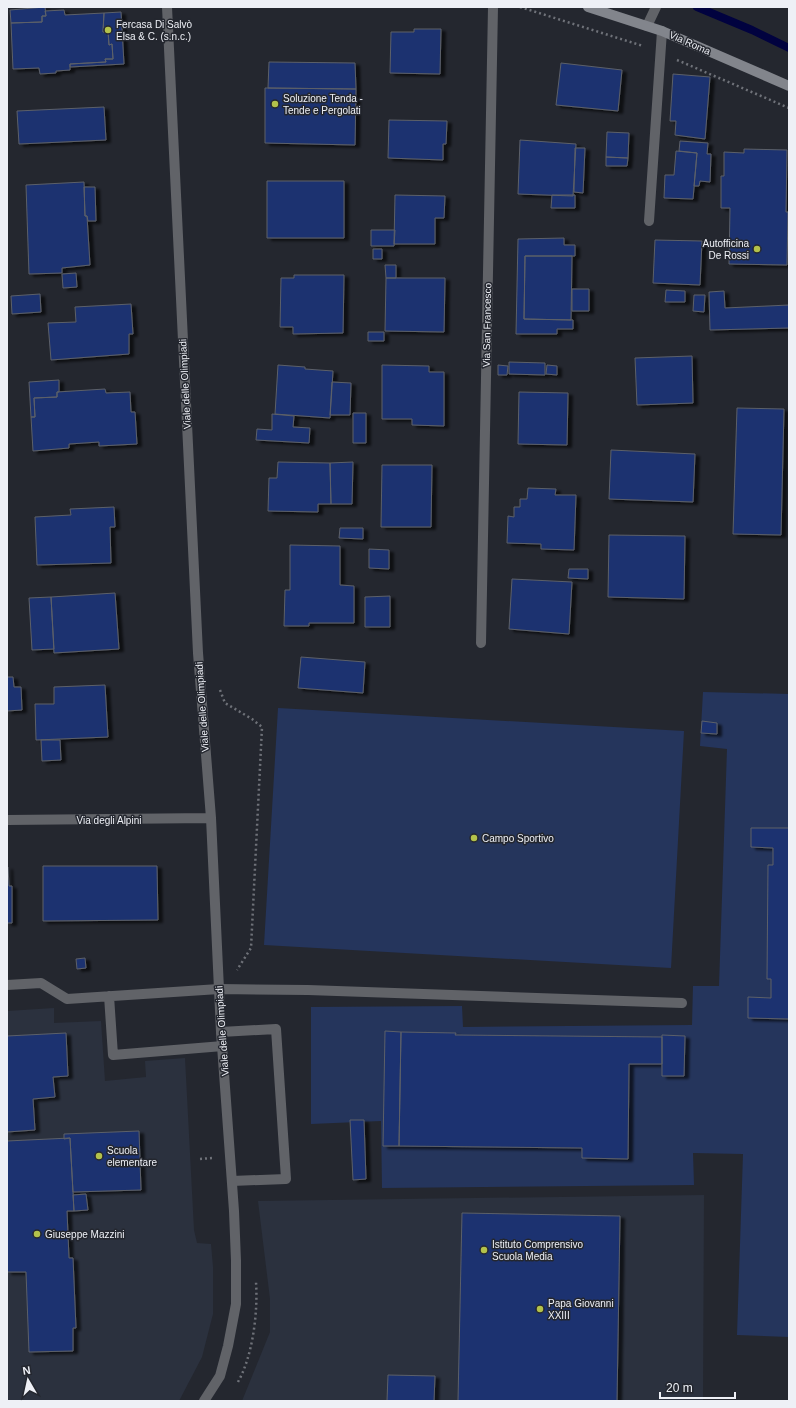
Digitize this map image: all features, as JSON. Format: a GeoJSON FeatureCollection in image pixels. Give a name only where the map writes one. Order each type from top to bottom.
{"type":"FeatureCollection","features":[{"type":"Feature","properties":{"kind":"main road","name":"Via Roma"},"geometry":{"type":"LineString","coordinates":[[588,7],[662,31],[789,86]]}},
{"type":"Feature","properties":{"kind":"street","name":"Viale delle Olimpiadi"},"geometry":{"type":"LineString","coordinates":[[167,7],[198,653],[211,818],[219,989],[236,1261],[236,1304],[228,1346],[220,1376],[204,1401]]}},
{"type":"Feature","properties":{"kind":"street","name":"Via San Francesco"},"geometry":{"type":"LineString","coordinates":[[481,643],[493,7]]}},
{"type":"Feature","properties":{"kind":"street"},"geometry":{"type":"LineString","coordinates":[[647,26],[656,7]]}},
{"type":"Feature","properties":{"kind":"street"},"geometry":{"type":"LineString","coordinates":[[649,221],[662,31]]}},
{"type":"Feature","properties":{"kind":"street","name":"Via degli Alpini"},"geometry":{"type":"LineString","coordinates":[[7,820],[211,818]]}},
{"type":"Feature","properties":{"kind":"street"},"geometry":{"type":"LineString","coordinates":[[7,985],[41,983],[68,999],[219,989],[308,990],[682,1002]]}},
{"type":"Feature","properties":{"kind":"street"},"geometry":{"type":"LineString","coordinates":[[109,996],[113,1055],[223,1046]]}},
{"type":"Feature","properties":{"kind":"street"},"geometry":{"type":"LineString","coordinates":[[222,1032],[276,1029],[286,1179],[232,1181]]}},
{"type":"Feature","properties":{"kind":"path"},"geometry":{"type":"LineString","coordinates":[[218,686],[225,703],[252,718],[262,727],[251,948],[236,972]]}},
{"type":"Feature","properties":{"kind":"shaded area"},"geometry":{"type":"Polygon","coordinates":[[[703,692],[789,694],[789,1337],[737,1335],[743,1154],[693,1153],[694,1185],[382,1188],[381,1121],[311,1124],[311,1007],[462,1006],[463,1027],[692,1025],[693,986],[719,986],[727,749],[700,746],[703,692]]]}},
{"type":"Feature","properties":{"kind":"shaded area","name":"Campo Sportivo"},"geometry":{"type":"Polygon","coordinates":[[[278,708],[684,731],[671,968],[264,945],[278,708]]]}},
{"type":"Feature","properties":{"kind":"shaded area","name":"Scuola elementare"},"geometry":{"type":"Polygon","coordinates":[[[54,1008],[54,1023],[101,1021],[105,1081],[146,1077],[145,1061],[185,1058],[194,1230],[197,1243],[211,1244],[213,1267],[213,1314],[202,1357],[179,1401],[7,1401],[7,1011],[54,1008]]]}},
{"type":"Feature","properties":{"kind":"shaded area","name":"Istituto Comprensivo Scuola Media"},"geometry":{"type":"Polygon","coordinates":[[[704,1195],[703,1401],[242,1401],[270,1332],[270,1299],[258,1201],[704,1195]]]}},
{"type":"Feature","properties":{"kind":"building"},"geometry":{"type":"Polygon","coordinates":[[[45,7],[46,16],[42,16],[42,22],[11,23],[10,10],[45,7]]]}},
{"type":"Feature","properties":{"kind":"building"},"geometry":{"type":"Polygon","coordinates":[[[64,10],[65,15],[104,13],[103,32],[108,31],[109,45],[112,44],[113,59],[105,59],[106,62],[70,64],[70,70],[56,71],[56,73],[40,74],[39,68],[13,69],[11,23],[42,22],[42,16],[46,16],[45,11],[64,10]]]}},
{"type":"Feature","properties":{"kind":"building"},"geometry":{"type":"Polygon","coordinates":[[[121,12],[124,64],[70,67],[70,64],[106,62],[105,59],[113,59],[112,44],[109,45],[108,31],[103,32],[104,13],[121,12]]]}},
{"type":"Feature","properties":{"kind":"building"},"geometry":{"type":"Polygon","coordinates":[[[414,29],[441,29],[440,74],[390,73],[391,32],[414,32],[414,29]]]}},
{"type":"Feature","properties":{"kind":"building"},"geometry":{"type":"Polygon","coordinates":[[[269,62],[355,63],[356,89],[268,88],[269,62]]]}},
{"type":"Feature","properties":{"kind":"building"},"geometry":{"type":"Polygon","coordinates":[[[561,63],[622,70],[618,111],[556,105],[561,63]]]}},
{"type":"Feature","properties":{"kind":"building"},"geometry":{"type":"Polygon","coordinates":[[[673,74],[710,77],[705,139],[675,135],[676,121],[670,121],[673,74]]]}},
{"type":"Feature","properties":{"kind":"building"},"geometry":{"type":"Polygon","coordinates":[[[265,88],[356,89],[355,145],[265,143],[265,88]]]}},
{"type":"Feature","properties":{"kind":"building"},"geometry":{"type":"Polygon","coordinates":[[[104,107],[106,140],[19,144],[17,111],[104,107]]]}},
{"type":"Feature","properties":{"kind":"building"},"geometry":{"type":"Polygon","coordinates":[[[389,120],[447,121],[446,144],[443,144],[443,160],[388,158],[389,120]]]}},
{"type":"Feature","properties":{"kind":"building"},"geometry":{"type":"Polygon","coordinates":[[[607,132],[629,133],[628,158],[606,157],[607,132]]]}},
{"type":"Feature","properties":{"kind":"building"},"geometry":{"type":"Polygon","coordinates":[[[520,140],[576,144],[573,196],[518,194],[520,140]]]}},
{"type":"Feature","properties":{"kind":"building"},"geometry":{"type":"Polygon","coordinates":[[[680,141],[708,143],[707,154],[711,154],[710,182],[700,181],[699,186],[694,186],[697,153],[679,151],[680,141]]]}},
{"type":"Feature","properties":{"kind":"building"},"geometry":{"type":"Polygon","coordinates":[[[575,148],[585,148],[583,193],[574,192],[575,148]]]}},
{"type":"Feature","properties":{"kind":"building"},"geometry":{"type":"Polygon","coordinates":[[[744,149],[787,150],[787,265],[729,264],[730,208],[721,208],[721,176],[724,176],[724,152],[744,153],[744,149]]]}},
{"type":"Feature","properties":{"kind":"building"},"geometry":{"type":"Polygon","coordinates":[[[676,151],[697,153],[693,199],[664,198],[665,175],[674,175],[676,151]]]}},
{"type":"Feature","properties":{"kind":"building"},"geometry":{"type":"Polygon","coordinates":[[[606,157],[628,158],[627,166],[606,166],[606,157]]]}},
{"type":"Feature","properties":{"kind":"building"},"geometry":{"type":"Polygon","coordinates":[[[267,181],[344,181],[344,238],[267,238],[267,181]]]}},
{"type":"Feature","properties":{"kind":"building"},"geometry":{"type":"Polygon","coordinates":[[[84,182],[85,216],[87,216],[90,265],[62,268],[62,273],[29,274],[26,185],[84,182]]]}},
{"type":"Feature","properties":{"kind":"building"},"geometry":{"type":"Polygon","coordinates":[[[84,187],[95,187],[96,221],[88,221],[87,216],[85,216],[84,187]]]}},
{"type":"Feature","properties":{"kind":"building"},"geometry":{"type":"Polygon","coordinates":[[[395,195],[445,196],[444,218],[435,218],[435,244],[394,244],[395,195]]]}},
{"type":"Feature","properties":{"kind":"building"},"geometry":{"type":"Polygon","coordinates":[[[552,195],[575,195],[575,208],[551,208],[552,195]]]}},
{"type":"Feature","properties":{"kind":"building"},"geometry":{"type":"Polygon","coordinates":[[[371,230],[395,230],[394,246],[371,246],[371,230]]]}},
{"type":"Feature","properties":{"kind":"building"},"geometry":{"type":"Polygon","coordinates":[[[564,238],[564,245],[575,245],[575,256],[525,256],[524,319],[573,320],[573,329],[557,329],[557,334],[516,334],[518,239],[564,238]]]}},
{"type":"Feature","properties":{"kind":"building"},"geometry":{"type":"Polygon","coordinates":[[[655,240],[702,241],[700,285],[653,283],[655,240]]]}},
{"type":"Feature","properties":{"kind":"building"},"geometry":{"type":"Polygon","coordinates":[[[373,249],[382,249],[382,259],[373,259],[373,249]]]}},
{"type":"Feature","properties":{"kind":"building"},"geometry":{"type":"Polygon","coordinates":[[[525,256],[572,256],[571,320],[524,319],[525,256]]]}},
{"type":"Feature","properties":{"kind":"building"},"geometry":{"type":"Polygon","coordinates":[[[385,265],[396,265],[396,278],[386,278],[385,265]]]}},
{"type":"Feature","properties":{"kind":"building"},"geometry":{"type":"Polygon","coordinates":[[[76,273],[77,287],[63,288],[62,274],[76,273]]]}},
{"type":"Feature","properties":{"kind":"building"},"geometry":{"type":"Polygon","coordinates":[[[294,275],[344,275],[343,333],[293,334],[293,327],[280,327],[281,278],[294,278],[294,275]]]}},
{"type":"Feature","properties":{"kind":"building"},"geometry":{"type":"Polygon","coordinates":[[[386,278],[445,278],[444,332],[385,331],[386,278]]]}},
{"type":"Feature","properties":{"kind":"building"},"geometry":{"type":"Polygon","coordinates":[[[572,289],[589,289],[589,311],[572,311],[572,289]]]}},
{"type":"Feature","properties":{"kind":"building"},"geometry":{"type":"Polygon","coordinates":[[[666,290],[685,291],[685,302],[665,302],[666,290]]]}},
{"type":"Feature","properties":{"kind":"building"},"geometry":{"type":"Polygon","coordinates":[[[724,291],[725,308],[789,305],[789,328],[710,330],[709,292],[724,291]]]}},
{"type":"Feature","properties":{"kind":"building"},"geometry":{"type":"Polygon","coordinates":[[[40,294],[41,312],[12,314],[11,296],[40,294]]]}},
{"type":"Feature","properties":{"kind":"building"},"geometry":{"type":"Polygon","coordinates":[[[694,295],[705,295],[704,312],[693,311],[694,295]]]}},
{"type":"Feature","properties":{"kind":"building"},"geometry":{"type":"Polygon","coordinates":[[[131,304],[133,334],[129,334],[129,354],[51,360],[48,323],[76,322],[75,307],[131,304]]]}},
{"type":"Feature","properties":{"kind":"building"},"geometry":{"type":"Polygon","coordinates":[[[368,332],[384,332],[384,341],[368,341],[368,332]]]}},
{"type":"Feature","properties":{"kind":"building"},"geometry":{"type":"Polygon","coordinates":[[[692,356],[693,403],[637,405],[635,358],[692,356]]]}},
{"type":"Feature","properties":{"kind":"building"},"geometry":{"type":"Polygon","coordinates":[[[509,362],[545,363],[545,375],[509,374],[509,362]]]}},
{"type":"Feature","properties":{"kind":"building"},"geometry":{"type":"Polygon","coordinates":[[[278,365],[333,371],[330,418],[275,414],[278,365]]]}},
{"type":"Feature","properties":{"kind":"building"},"geometry":{"type":"Polygon","coordinates":[[[382,365],[429,366],[429,372],[444,372],[444,426],[412,425],[412,419],[382,419],[382,365]]]}},
{"type":"Feature","properties":{"kind":"building"},"geometry":{"type":"Polygon","coordinates":[[[498,365],[508,366],[507,375],[498,375],[498,365]]]}},
{"type":"Feature","properties":{"kind":"building"},"geometry":{"type":"Polygon","coordinates":[[[547,365],[557,366],[557,375],[546,374],[547,365]]]}},
{"type":"Feature","properties":{"kind":"building"},"geometry":{"type":"Polygon","coordinates":[[[59,380],[59,392],[57,392],[57,397],[34,398],[35,417],[31,417],[29,382],[59,380]]]}},
{"type":"Feature","properties":{"kind":"building"},"geometry":{"type":"Polygon","coordinates":[[[332,382],[351,383],[350,415],[330,415],[332,382]]]}},
{"type":"Feature","properties":{"kind":"building"},"geometry":{"type":"Polygon","coordinates":[[[105,389],[106,393],[130,392],[131,412],[135,412],[137,444],[99,446],[99,442],[69,444],[69,448],[33,451],[31,417],[35,417],[34,398],[57,397],[57,392],[105,389]]]}},
{"type":"Feature","properties":{"kind":"building"},"geometry":{"type":"Polygon","coordinates":[[[519,392],[568,393],[567,445],[518,444],[519,392]]]}},
{"type":"Feature","properties":{"kind":"building"},"geometry":{"type":"Polygon","coordinates":[[[737,408],[784,409],[781,535],[733,534],[737,408]]]}},
{"type":"Feature","properties":{"kind":"building"},"geometry":{"type":"Polygon","coordinates":[[[353,413],[366,413],[366,443],[353,443],[353,413]]]}},
{"type":"Feature","properties":{"kind":"building"},"geometry":{"type":"Polygon","coordinates":[[[272,414],[294,416],[293,427],[310,428],[309,443],[256,440],[257,429],[272,430],[272,414]]]}},
{"type":"Feature","properties":{"kind":"building"},"geometry":{"type":"Polygon","coordinates":[[[611,450],[695,454],[693,502],[609,499],[611,450]]]}},
{"type":"Feature","properties":{"kind":"building"},"geometry":{"type":"Polygon","coordinates":[[[278,462],[330,463],[331,504],[318,504],[318,512],[268,511],[269,478],[277,478],[278,462]]]}},
{"type":"Feature","properties":{"kind":"building"},"geometry":{"type":"Polygon","coordinates":[[[353,462],[352,504],[331,504],[330,463],[353,462]]]}},
{"type":"Feature","properties":{"kind":"building"},"geometry":{"type":"Polygon","coordinates":[[[382,465],[432,465],[431,527],[381,527],[382,465]]]}},
{"type":"Feature","properties":{"kind":"building"},"geometry":{"type":"Polygon","coordinates":[[[528,488],[556,489],[555,495],[576,495],[574,550],[541,549],[541,544],[507,543],[508,516],[514,517],[514,507],[520,507],[520,499],[527,499],[528,488]]]}},
{"type":"Feature","properties":{"kind":"building"},"geometry":{"type":"Polygon","coordinates":[[[114,507],[115,527],[110,527],[111,563],[37,565],[35,517],[71,515],[70,509],[114,507]]]}},
{"type":"Feature","properties":{"kind":"building"},"geometry":{"type":"Polygon","coordinates":[[[340,528],[363,528],[363,539],[339,538],[340,528]]]}},
{"type":"Feature","properties":{"kind":"building"},"geometry":{"type":"Polygon","coordinates":[[[609,535],[685,536],[684,599],[608,597],[609,535]]]}},
{"type":"Feature","properties":{"kind":"building"},"geometry":{"type":"Polygon","coordinates":[[[290,545],[340,546],[340,585],[354,586],[354,623],[309,623],[309,626],[284,626],[285,590],[290,590],[290,545]]]}},
{"type":"Feature","properties":{"kind":"building"},"geometry":{"type":"Polygon","coordinates":[[[369,549],[389,550],[389,569],[369,568],[369,549]]]}},
{"type":"Feature","properties":{"kind":"building"},"geometry":{"type":"Polygon","coordinates":[[[569,569],[588,569],[588,579],[568,578],[569,569]]]}},
{"type":"Feature","properties":{"kind":"building"},"geometry":{"type":"Polygon","coordinates":[[[512,579],[572,582],[569,634],[509,629],[512,579]]]}},
{"type":"Feature","properties":{"kind":"building"},"geometry":{"type":"Polygon","coordinates":[[[115,593],[119,649],[54,653],[51,597],[115,593]]]}},
{"type":"Feature","properties":{"kind":"building"},"geometry":{"type":"Polygon","coordinates":[[[390,596],[390,627],[365,627],[365,597],[390,596]]]}},
{"type":"Feature","properties":{"kind":"building"},"geometry":{"type":"Polygon","coordinates":[[[51,597],[54,649],[32,650],[29,598],[51,597]]]}},
{"type":"Feature","properties":{"kind":"building"},"geometry":{"type":"Polygon","coordinates":[[[301,657],[365,662],[363,693],[298,688],[301,657]]]}},
{"type":"Feature","properties":{"kind":"building"},"geometry":{"type":"Polygon","coordinates":[[[7,677],[13,677],[14,687],[21,687],[22,710],[7,711],[7,677]]]}},
{"type":"Feature","properties":{"kind":"building"},"geometry":{"type":"Polygon","coordinates":[[[105,685],[108,737],[36,740],[35,704],[54,704],[54,687],[105,685]]]}},
{"type":"Feature","properties":{"kind":"building"},"geometry":{"type":"Polygon","coordinates":[[[702,721],[717,723],[717,734],[701,733],[702,721]]]}},
{"type":"Feature","properties":{"kind":"building"},"geometry":{"type":"Polygon","coordinates":[[[41,740],[60,740],[61,760],[42,761],[41,740]]]}},
{"type":"Feature","properties":{"kind":"building"},"geometry":{"type":"Polygon","coordinates":[[[751,828],[789,828],[789,1019],[748,1018],[748,997],[771,998],[771,979],[767,979],[768,865],[773,865],[773,848],[751,847],[751,828]]]}},
{"type":"Feature","properties":{"kind":"building"},"geometry":{"type":"Polygon","coordinates":[[[43,866],[157,866],[158,920],[43,921],[43,866]]]}},
{"type":"Feature","properties":{"kind":"building"},"geometry":{"type":"Polygon","coordinates":[[[7,867],[9,886],[12,886],[12,923],[7,923],[7,867]]]}},
{"type":"Feature","properties":{"kind":"building"},"geometry":{"type":"Polygon","coordinates":[[[85,958],[86,968],[77,969],[76,959],[85,958]]]}},
{"type":"Feature","properties":{"kind":"building"},"geometry":{"type":"Polygon","coordinates":[[[385,1031],[401,1032],[399,1146],[383,1146],[385,1031]]]}},
{"type":"Feature","properties":{"kind":"building"},"geometry":{"type":"Polygon","coordinates":[[[401,1032],[456,1033],[455,1035],[662,1037],[662,1064],[629,1064],[628,1159],[582,1158],[582,1148],[399,1146],[401,1032]]]}},
{"type":"Feature","properties":{"kind":"building"},"geometry":{"type":"Polygon","coordinates":[[[66,1033],[68,1076],[53,1077],[55,1097],[33,1099],[35,1130],[7,1132],[7,1036],[66,1033]]]}},
{"type":"Feature","properties":{"kind":"building"},"geometry":{"type":"Polygon","coordinates":[[[662,1035],[685,1036],[684,1076],[662,1076],[662,1035]]]}},
{"type":"Feature","properties":{"kind":"building"},"geometry":{"type":"Polygon","coordinates":[[[350,1120],[364,1120],[366,1179],[353,1180],[350,1120]]]}},
{"type":"Feature","properties":{"kind":"building"},"geometry":{"type":"Polygon","coordinates":[[[139,1131],[141,1190],[73,1192],[70,1138],[64,1139],[64,1134],[139,1131]]]}},
{"type":"Feature","properties":{"kind":"building","name":"Giuseppe Mazzini"},"geometry":{"type":"Polygon","coordinates":[[[70,1138],[74,1211],[67,1211],[69,1258],[73,1258],[76,1328],[73,1328],[73,1351],[29,1352],[26,1272],[7,1272],[7,1141],[70,1138]]]}},
{"type":"Feature","properties":{"kind":"building"},"geometry":{"type":"Polygon","coordinates":[[[86,1194],[88,1210],[74,1211],[73,1195],[86,1194]]]}},
{"type":"Feature","properties":{"kind":"building","name":"Papa Giovanni XXIII"},"geometry":{"type":"Polygon","coordinates":[[[462,1213],[620,1216],[617,1401],[458,1401],[462,1213]]]}},
{"type":"Feature","properties":{"kind":"building"},"geometry":{"type":"Polygon","coordinates":[[[388,1375],[435,1376],[434,1401],[387,1401],[388,1375]]]}},
{"type":"Feature","properties":{"kind":"waterway"},"geometry":{"type":"LineString","coordinates":[[697,7],[752,30],[789,48]]}},
{"type":"Feature","properties":{"kind":"place","name":"Fercasa Di Salvò Elsa & C. (s.n.c.)"},"geometry":{"type":"Point","coordinates":[108,30]}},
{"type":"Feature","properties":{"kind":"place","name":"Soluzione Tenda - Tende e Pergolati"},"geometry":{"type":"Point","coordinates":[275,104]}},
{"type":"Feature","properties":{"kind":"place","name":"Autofficina De Rossi"},"geometry":{"type":"Point","coordinates":[757,249]}},
{"type":"Feature","properties":{"kind":"place","name":"Campo Sportivo"},"geometry":{"type":"Point","coordinates":[474,838]}},
{"type":"Feature","properties":{"kind":"place","name":"Scuola elementare"},"geometry":{"type":"Point","coordinates":[99,1156]}},
{"type":"Feature","properties":{"kind":"place","name":"Giuseppe Mazzini"},"geometry":{"type":"Point","coordinates":[37,1234]}},
{"type":"Feature","properties":{"kind":"place","name":"Istituto Comprensivo Scuola Media"},"geometry":{"type":"Point","coordinates":[484,1250]}},
{"type":"Feature","properties":{"kind":"place","name":"Papa Giovanni XXIII"},"geometry":{"type":"Point","coordinates":[540,1309]}}]}
